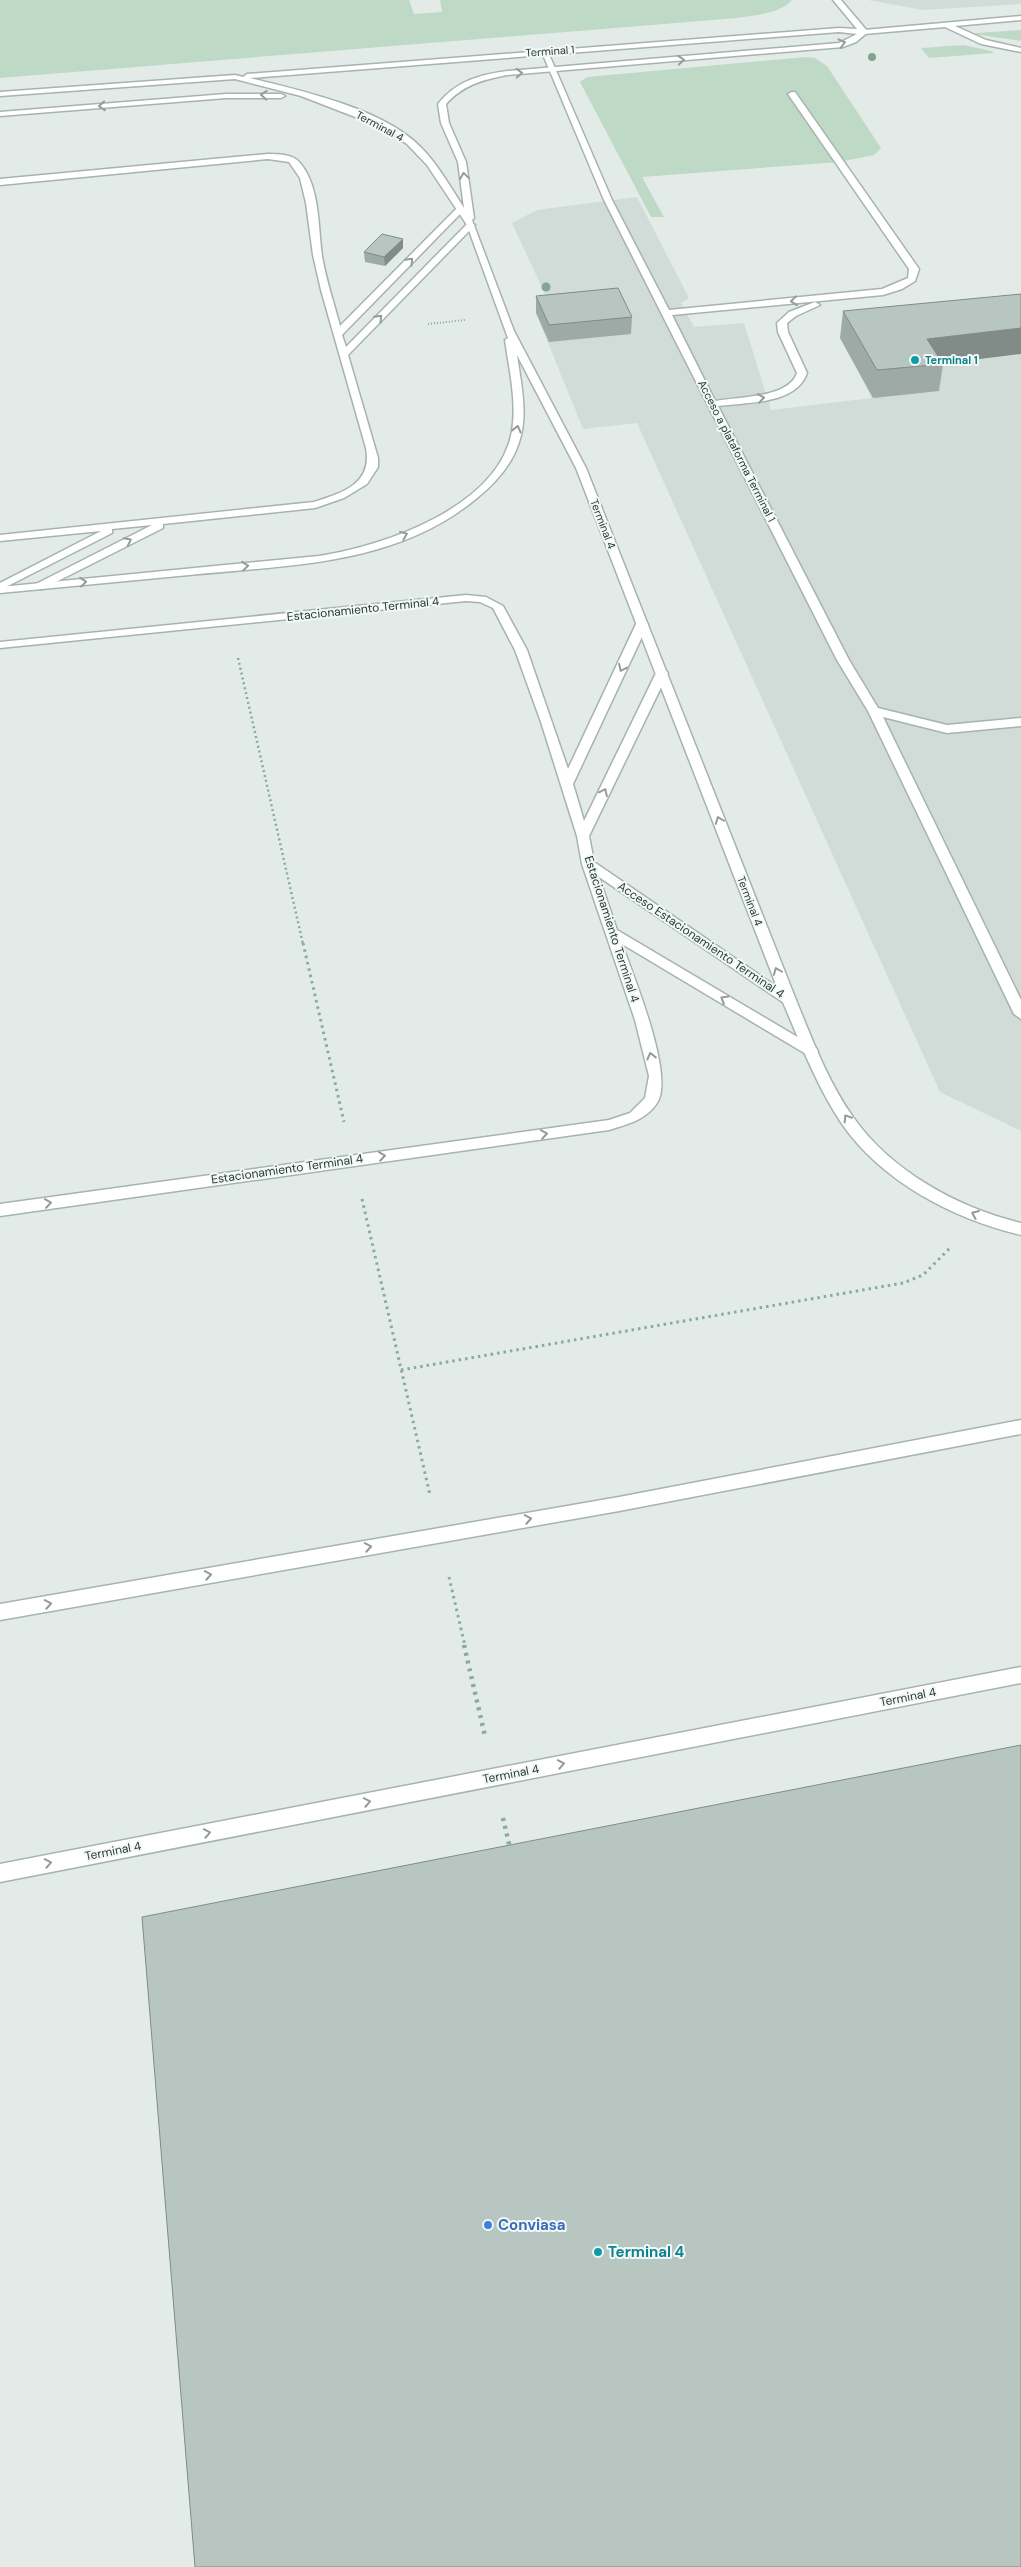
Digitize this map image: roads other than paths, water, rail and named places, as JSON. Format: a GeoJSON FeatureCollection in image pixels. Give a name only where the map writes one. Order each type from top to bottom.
{"type":"FeatureCollection","features":[{"type":"Feature","properties":{"kind":"street"},"geometry":{"type":"LineString","coordinates":[[837,0],[864,32]]}},
{"type":"Feature","properties":{"kind":"street","name":"Terminal 1"},"geometry":{"type":"LineString","coordinates":[[236,77],[839,30],[864,32],[1021,18]]}},
{"type":"Feature","properties":{"kind":"street"},"geometry":{"type":"LineString","coordinates":[[944,24],[984,42],[1021,50]]}},
{"type":"Feature","properties":{"kind":"street","name":"Terminal 1"},"geometry":{"type":"LineString","coordinates":[[471,225],[462,162],[445,123],[442,104],[453,91],[468,82],[507,73],[553,71],[840,45],[853,40],[864,32]]}},
{"type":"Feature","properties":{"kind":"street","name":"Acceso a plataforma Terminal 1"},"geometry":{"type":"LineString","coordinates":[[544,52],[608,200],[843,660],[874,711],[1021,1014]]}},
{"type":"Feature","properties":{"kind":"street","name":"Terminal 4"},"geometry":{"type":"LineString","coordinates":[[0,94],[236,77],[304,94],[346,109],[384,126],[410,142],[430,163],[471,225],[509,331],[581,468],[662,672],[788,1000],[811,1051],[848,1121],[888,1164],[945,1201],[1003,1226],[1021,1228]]}},
{"type":"Feature","properties":{"kind":"street"},"geometry":{"type":"LineString","coordinates":[[0,114],[260,94],[290,97],[346,109]]}},
{"type":"Feature","properties":{"kind":"street"},"geometry":{"type":"LineString","coordinates":[[666,313],[883,292],[899,287],[912,279],[914,269],[792,94]]}},
{"type":"Feature","properties":{"kind":"street"},"geometry":{"type":"LineString","coordinates":[[0,182],[277,156],[291,160],[298,166],[308,194],[320,268],[371,448],[373,466],[367,476],[353,488],[315,505],[168,522],[0,538]]}},
{"type":"Feature","properties":{"kind":"street"},"geometry":{"type":"LineString","coordinates":[[339,333],[461,209]]}},
{"type":"Feature","properties":{"kind":"street"},"geometry":{"type":"LineString","coordinates":[[345,353],[471,225]]}},
{"type":"Feature","properties":{"kind":"street"},"geometry":{"type":"LineString","coordinates":[[712,404],[767,397],[792,388],[799,382],[802,373],[783,332],[782,323],[796,311],[842,296]]}},
{"type":"Feature","properties":{"kind":"street"},"geometry":{"type":"LineString","coordinates":[[0,590],[305,560],[371,549],[423,528],[457,508],[484,488],[508,458],[520,424],[509,331]]}},
{"type":"Feature","properties":{"kind":"street"},"geometry":{"type":"LineString","coordinates":[[38,587],[168,522]]}},
{"type":"Feature","properties":{"kind":"street"},"geometry":{"type":"LineString","coordinates":[[0,586],[116,527]]}},
{"type":"Feature","properties":{"kind":"street","name":"Estacionamiento Terminal 4"},"geometry":{"type":"LineString","coordinates":[[0,645],[466,598],[482,599],[497,606],[521,650],[567,784],[583,836],[588,864],[614,933],[642,1020],[656,1076],[652,1100],[635,1117],[609,1125],[0,1210]]}},
{"type":"Feature","properties":{"kind":"street"},"geometry":{"type":"LineString","coordinates":[[567,784],[642,624]]}},
{"type":"Feature","properties":{"kind":"street"},"geometry":{"type":"LineString","coordinates":[[583,836],[662,672]]}},
{"type":"Feature","properties":{"kind":"street"},"geometry":{"type":"LineString","coordinates":[[874,711],[947,729],[1021,722]]}},
{"type":"Feature","properties":{"kind":"street","name":"Acceso Estacionamiento Terminal 4"},"geometry":{"type":"LineString","coordinates":[[588,864],[788,1000]]}},
{"type":"Feature","properties":{"kind":"street"},"geometry":{"type":"LineString","coordinates":[[614,933],[811,1051]]}},
{"type":"Feature","properties":{"kind":"street"},"geometry":{"type":"LineString","coordinates":[[0,1612],[619,1504],[1021,1428]]}},
{"type":"Feature","properties":{"kind":"street","name":"Terminal 4"},"geometry":{"type":"LineString","coordinates":[[0,1873],[1021,1675]]}},
{"type":"Feature","properties":{"kind":"place","name":"Terminal 1"},"geometry":{"type":"Point","coordinates":[915,360]}},
{"type":"Feature","properties":{"kind":"place","name":"Conviasa"},"geometry":{"type":"Point","coordinates":[488,2225]}},
{"type":"Feature","properties":{"kind":"place","name":"Terminal 4"},"geometry":{"type":"Point","coordinates":[598,2252]}}]}
